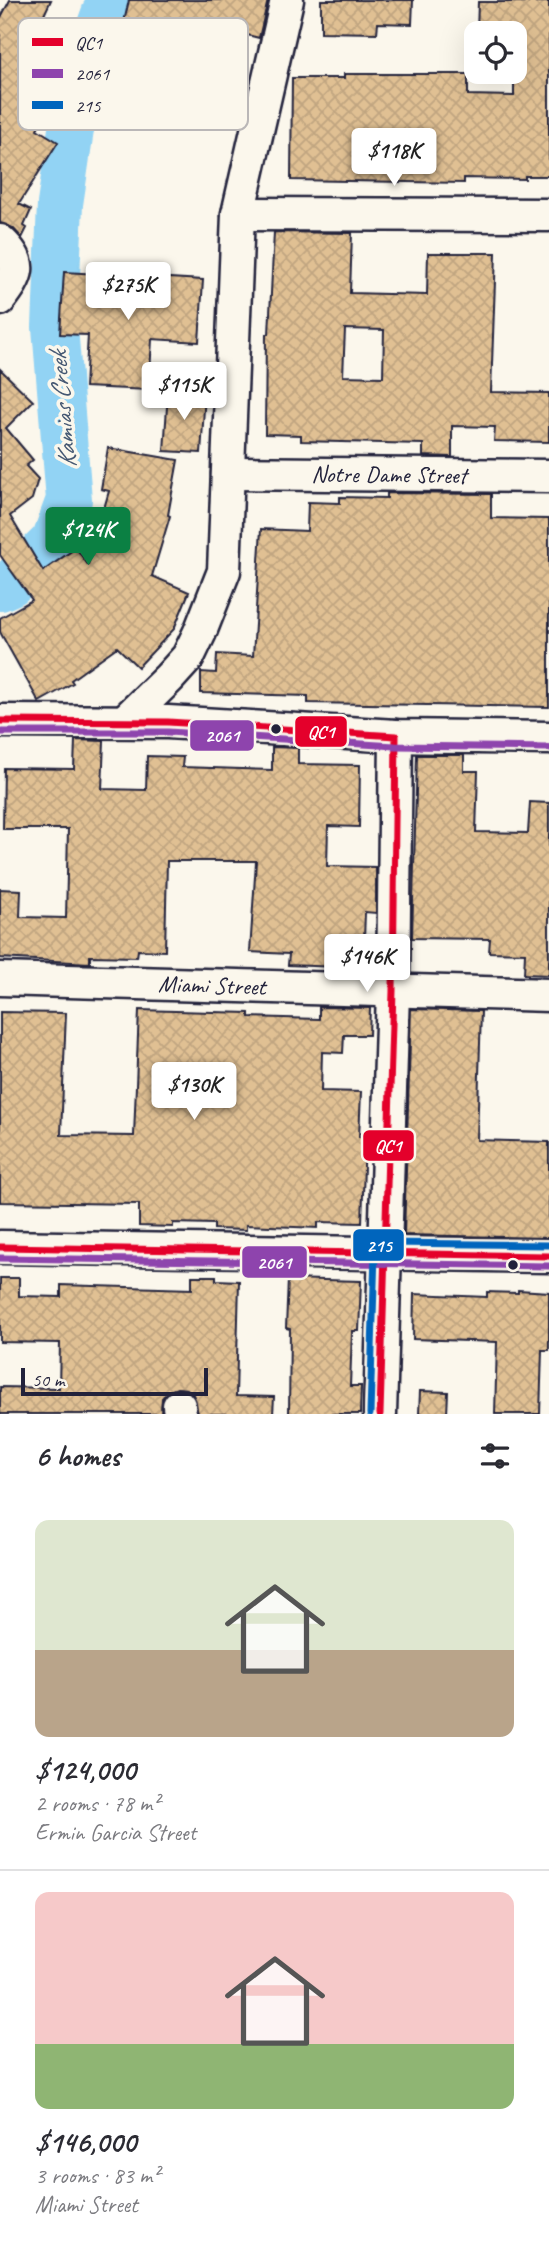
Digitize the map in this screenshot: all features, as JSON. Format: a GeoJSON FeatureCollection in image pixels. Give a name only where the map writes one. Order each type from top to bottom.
{"type":"FeatureCollection","features":[{"type":"Feature","properties":{"kind":"street"},"geometry":{"type":"LineString","coordinates":[[125,721],[188,657],[224,571],[238,214],[287,0]]}},
{"type":"Feature","properties":{"kind":"street"},"geometry":{"type":"LineString","coordinates":[[238,214],[549,215]]}},
{"type":"Feature","properties":{"kind":"street"},"geometry":{"type":"LineString","coordinates":[[0,241],[13,254],[17,269],[14,281],[0,299]]}},
{"type":"Feature","properties":{"kind":"street","name":"Notre Dame Street"},"geometry":{"type":"LineString","coordinates":[[228,473],[549,476]]}},
{"type":"Feature","properties":{"kind":"street"},"geometry":{"type":"LineString","coordinates":[[0,722],[125,721],[396,736],[549,738]]}},
{"type":"Feature","properties":{"kind":"street"},"geometry":{"type":"LineString","coordinates":[[380,1414],[393,991],[396,736]]}},
{"type":"Feature","properties":{"kind":"street","name":"Miami Street"},"geometry":{"type":"LineString","coordinates":[[0,979],[549,995]]}},
{"type":"Feature","properties":{"kind":"street"},"geometry":{"type":"LineString","coordinates":[[0,1247],[549,1256]]}},
{"type":"Feature","properties":{"kind":"building"},"geometry":{"type":"Polygon","coordinates":[[[10,0],[51,0],[44,15],[50,18],[18,18],[18,130],[39,130],[58,142],[19,204],[31,210],[22,238],[13,228],[0,223],[0,19],[10,0]]]}},
{"type":"Feature","properties":{"kind":"building"},"geometry":{"type":"Polygon","coordinates":[[[129,0],[268,0],[259,38],[248,35],[248,18],[125,18],[129,0]]]}},
{"type":"Feature","properties":{"kind":"building"},"geometry":{"type":"Polygon","coordinates":[[[321,0],[413,0],[412,24],[378,23],[377,33],[321,32],[321,0]]]}},
{"type":"Feature","properties":{"kind":"building"},"geometry":{"type":"Polygon","coordinates":[[[478,2],[549,2],[549,176],[525,176],[525,179],[464,178],[464,183],[291,180],[292,78],[344,78],[344,74],[464,74],[468,95],[514,96],[514,84],[527,84],[527,21],[477,21],[478,2]]]}},
{"type":"Feature","properties":{"kind":"building"},"geometry":{"type":"Polygon","coordinates":[[[274,232],[352,233],[350,293],[427,295],[428,253],[496,253],[491,392],[549,393],[549,442],[494,441],[495,427],[452,426],[452,457],[423,456],[423,444],[301,441],[301,435],[265,434],[266,334],[269,334],[274,232]],[[345,329],[343,376],[383,377],[384,330],[345,329]]]}},
{"type":"Feature","properties":{"kind":"building"},"geometry":{"type":"Polygon","coordinates":[[[64,272],[203,280],[199,342],[152,339],[149,390],[85,387],[88,335],[60,334],[64,272]]]}},
{"type":"Feature","properties":{"kind":"building"},"geometry":{"type":"Polygon","coordinates":[[[0,369],[33,401],[6,428],[33,460],[26,466],[38,479],[32,499],[10,516],[43,571],[76,548],[88,565],[109,491],[101,489],[108,448],[178,460],[168,515],[170,516],[152,576],[189,592],[174,629],[138,667],[117,647],[71,680],[73,683],[39,702],[0,632],[0,618],[32,600],[0,555],[0,369]]]}},
{"type":"Feature","properties":{"kind":"building"},"geometry":{"type":"Polygon","coordinates":[[[168,392],[205,394],[201,453],[164,451],[168,392]]]}},
{"type":"Feature","properties":{"kind":"building"},"geometry":{"type":"Polygon","coordinates":[[[387,493],[491,494],[491,518],[549,519],[549,707],[308,703],[308,696],[201,693],[201,672],[216,673],[217,654],[253,656],[261,529],[307,531],[308,502],[340,503],[340,497],[387,498],[387,493]]]}},
{"type":"Feature","properties":{"kind":"building"},"geometry":{"type":"Polygon","coordinates":[[[75,740],[104,741],[102,789],[146,790],[147,756],[183,757],[182,767],[272,770],[272,747],[298,748],[298,764],[360,765],[359,827],[328,826],[327,866],[376,867],[376,913],[365,912],[363,968],[288,965],[289,954],[250,952],[256,861],[167,861],[165,951],[138,950],[137,957],[90,956],[90,963],[0,958],[0,889],[21,890],[20,917],[66,918],[68,829],[3,829],[4,768],[74,769],[75,740]]]}},
{"type":"Feature","properties":{"kind":"building"},"geometry":{"type":"Polygon","coordinates":[[[417,755],[464,755],[464,771],[478,771],[476,832],[528,833],[530,802],[549,803],[549,975],[524,974],[525,953],[489,952],[490,939],[412,938],[417,755]]]}},
{"type":"Feature","properties":{"kind":"building"},"geometry":{"type":"Polygon","coordinates":[[[319,1007],[370,1008],[369,1035],[344,1035],[343,1053],[322,1052],[321,1091],[361,1092],[359,1137],[365,1137],[362,1223],[318,1222],[318,1228],[246,1225],[246,1230],[214,1229],[214,1224],[139,1226],[139,1204],[0,1202],[0,1012],[66,1013],[61,1135],[134,1136],[139,1010],[249,1013],[249,1017],[319,1019],[319,1007]]]}},
{"type":"Feature","properties":{"kind":"building"},"geometry":{"type":"Polygon","coordinates":[[[411,1009],[481,1011],[477,1140],[549,1142],[549,1238],[404,1235],[411,1009]]]}},
{"type":"Feature","properties":{"kind":"building"},"geometry":{"type":"Polygon","coordinates":[[[192,1276],[216,1276],[216,1280],[239,1281],[236,1396],[274,1397],[273,1414],[198,1414],[193,1394],[187,1389],[177,1388],[162,1398],[161,1414],[0,1414],[0,1387],[59,1388],[60,1343],[0,1342],[0,1278],[19,1278],[19,1296],[61,1297],[61,1285],[192,1289],[192,1276]]]}},
{"type":"Feature","properties":{"kind":"building"},"geometry":{"type":"Polygon","coordinates":[[[288,1279],[361,1281],[359,1331],[352,1331],[350,1386],[361,1386],[360,1414],[289,1414],[290,1329],[286,1328],[288,1279]]]}},
{"type":"Feature","properties":{"kind":"building"},"geometry":{"type":"Polygon","coordinates":[[[518,1290],[549,1292],[549,1350],[542,1350],[540,1414],[495,1414],[497,1342],[413,1339],[414,1294],[487,1297],[487,1292],[518,1293],[518,1290]]]}},
{"type":"Feature","properties":{"kind":"building"},"geometry":{"type":"Polygon","coordinates":[[[420,1391],[448,1392],[447,1414],[419,1414],[420,1391]]]}},
{"type":"Feature","properties":{"kind":"waterway","name":"Kamias Creek"},"geometry":{"type":"LineString","coordinates":[[103,18],[109,0]]}},
{"type":"Feature","properties":{"kind":"waterway","name":"Kamias Creek"},"geometry":{"type":"LineString","coordinates":[[0,588],[11,583],[54,541],[69,500],[55,327],[60,204],[71,130]]}},
{"type":"Feature","properties":{"kind":"transit line","name":"QC1"},"geometry":{"type":"LineString","coordinates":[[0,721],[168,722],[396,736],[393,991],[380,1414]]}},
{"type":"Feature","properties":{"kind":"transit line","name":"2061"},"geometry":{"type":"LineString","coordinates":[[0,732],[168,732],[395,746],[549,748]]}},
{"type":"Feature","properties":{"kind":"transit line","name":"215"},"geometry":{"type":"LineString","coordinates":[[370,1414],[375,1253],[378,1245],[549,1245]]}},
{"type":"Feature","properties":{"kind":"transit line","name":"QC1"},"geometry":{"type":"LineString","coordinates":[[0,1247],[549,1256]]}},
{"type":"Feature","properties":{"kind":"transit line","name":"2061"},"geometry":{"type":"LineString","coordinates":[[0,1258],[549,1266]]}}]}
